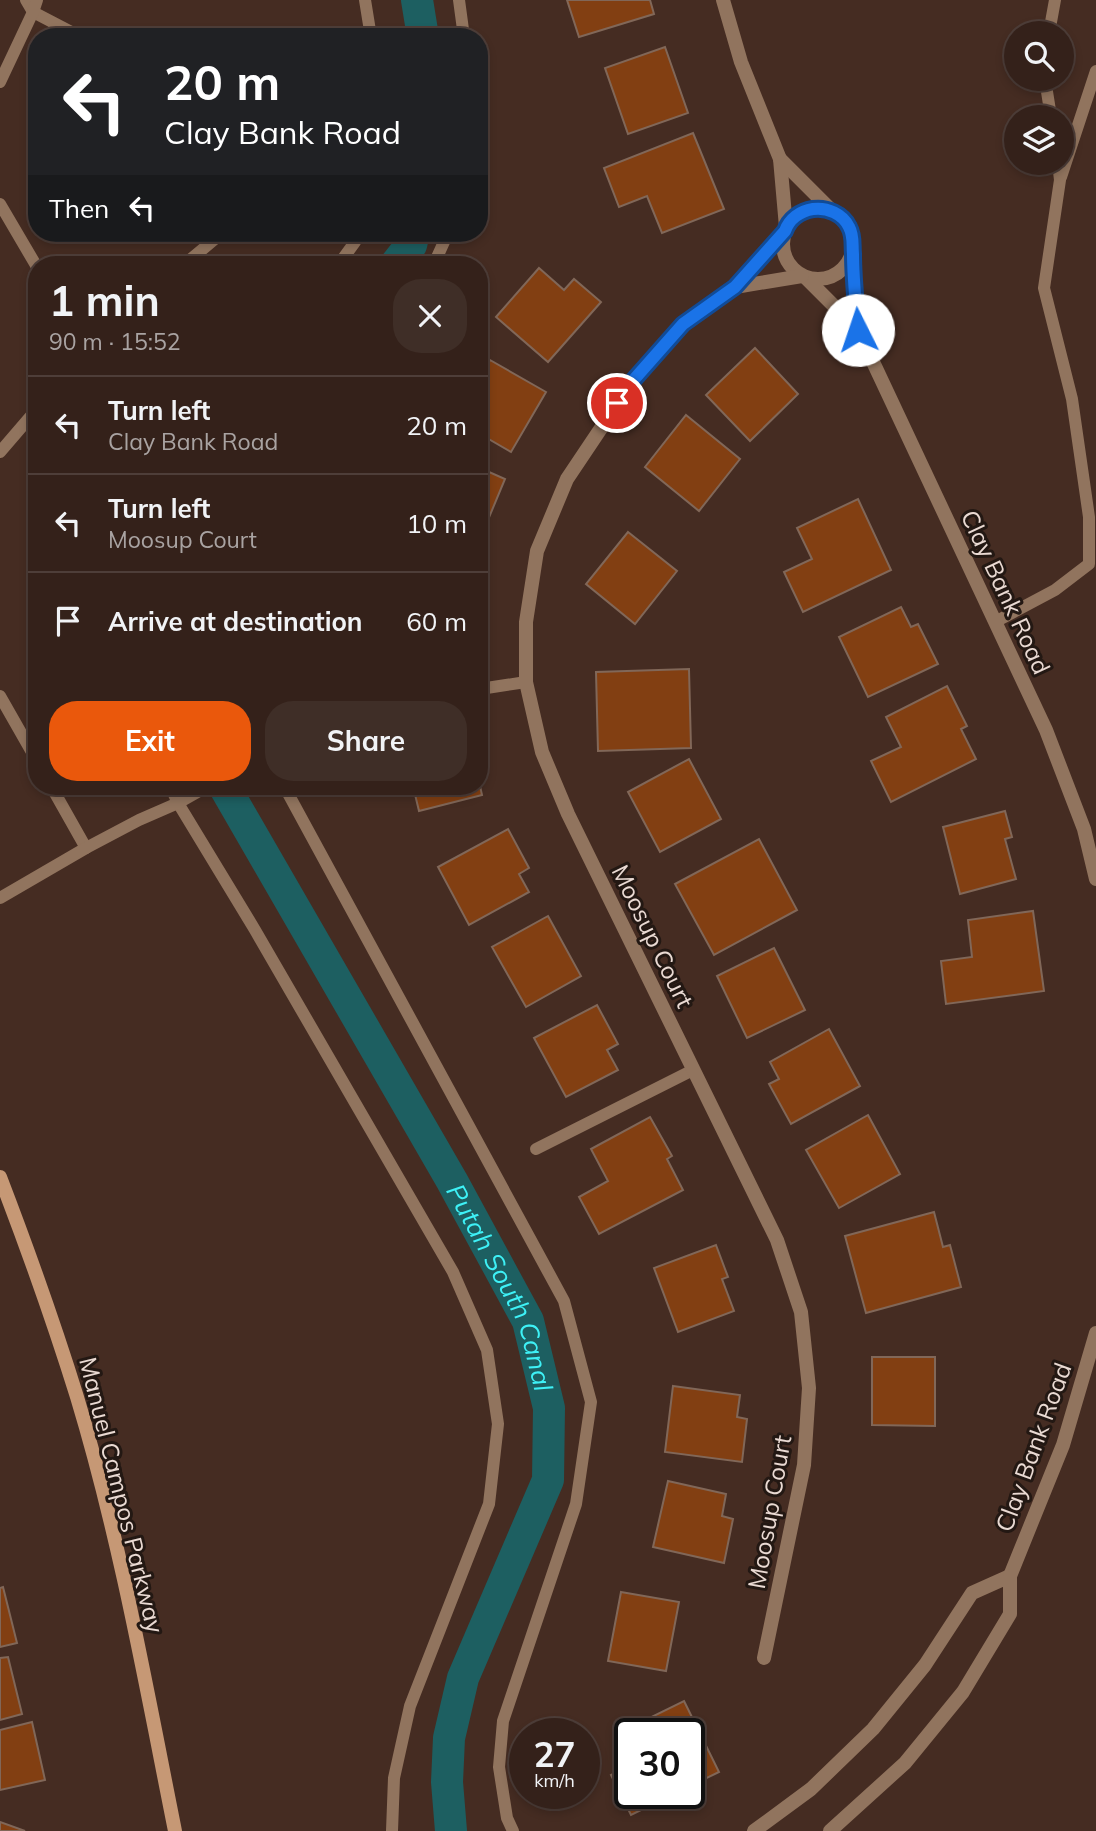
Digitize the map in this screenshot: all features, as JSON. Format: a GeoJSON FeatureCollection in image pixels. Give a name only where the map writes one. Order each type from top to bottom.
{"type":"FeatureCollection","features":[{"type":"Feature","properties":{"kind":"main road","name":"Manuel Campos Parkway"},"geometry":{"type":"LineString","coordinates":[[0,1177],[39,1278],[77,1399],[102,1491],[144,1675],[175,1831]]}},
{"type":"Feature","properties":{"kind":"street","name":"Clay Bank Road"},"geometry":{"type":"LineString","coordinates":[[723,0],[741,62],[779,159],[785,229],[782,240],[788,263],[858,330],[1046,730],[1084,829],[1096,879]]}},
{"type":"Feature","properties":{"kind":"street","name":"Clay Bank Road"},"geometry":{"type":"LineString","coordinates":[[779,159],[831,210],[842,217],[849,227],[853,239],[858,330]]}},
{"type":"Feature","properties":{"kind":"street"},"geometry":{"type":"LineString","coordinates":[[785,229],[794,217],[805,210],[831,210]]}},
{"type":"Feature","properties":{"kind":"street","name":"Moosup Court"},"geometry":{"type":"LineString","coordinates":[[764,1658],[804,1465],[809,1388],[801,1312],[777,1240],[568,814],[542,752],[526,682],[526,622],[537,551],[567,479],[630,384],[683,324],[735,287],[785,229]]}},
{"type":"Feature","properties":{"kind":"street"},"geometry":{"type":"LineString","coordinates":[[804,276],[816,279],[838,273],[848,264],[852,252]]}},
{"type":"Feature","properties":{"kind":"street","name":"Moosup Court"},"geometry":{"type":"LineString","coordinates":[[735,287],[804,276]]}},
{"type":"Feature","properties":{"kind":"street","name":"Clay Bank Road"},"geometry":{"type":"LineString","coordinates":[[830,1831],[905,1763],[963,1692],[1010,1614],[1010,1576],[1063,1445],[1096,1334]]}},
{"type":"Feature","properties":{"kind":"street"},"geometry":{"type":"LineString","coordinates":[[754,1831],[811,1789],[873,1729],[925,1665],[972,1593],[1010,1576]]}},
{"type":"Feature","properties":{"kind":"lane"},"geometry":{"type":"LineString","coordinates":[[26,0],[68,28]]}},
{"type":"Feature","properties":{"kind":"lane"},"geometry":{"type":"LineString","coordinates":[[365,0],[370,28]]}},
{"type":"Feature","properties":{"kind":"lane"},"geometry":{"type":"LineString","coordinates":[[459,0],[463,28]]}},
{"type":"Feature","properties":{"kind":"lane"},"geometry":{"type":"LineString","coordinates":[[1051,21],[1055,0]]}},
{"type":"Feature","properties":{"kind":"lane"},"geometry":{"type":"LineString","coordinates":[[0,82],[35,6]]}},
{"type":"Feature","properties":{"kind":"lane"},"geometry":{"type":"LineString","coordinates":[[995,622],[1055,590],[1089,564],[1089,517],[1072,399],[1044,288],[1060,180],[1096,71]]}},
{"type":"Feature","properties":{"kind":"lane"},"geometry":{"type":"LineString","coordinates":[[1059,175],[1060,180]]}},
{"type":"Feature","properties":{"kind":"lane"},"geometry":{"type":"LineString","coordinates":[[0,204],[31,256]]}},
{"type":"Feature","properties":{"kind":"lane"},"geometry":{"type":"LineString","coordinates":[[194,256],[209,242]]}},
{"type":"Feature","properties":{"kind":"lane"},"geometry":{"type":"LineString","coordinates":[[0,452],[28,419]]}},
{"type":"Feature","properties":{"kind":"lane"},"geometry":{"type":"LineString","coordinates":[[488,688],[526,682]]}},
{"type":"Feature","properties":{"kind":"lane"},"geometry":{"type":"LineString","coordinates":[[0,696],[28,745]]}},
{"type":"Feature","properties":{"kind":"lane"},"geometry":{"type":"LineString","coordinates":[[56,795],[86,848]]}},
{"type":"Feature","properties":{"kind":"lane"},"geometry":{"type":"LineString","coordinates":[[174,795],[453,1272],[486,1350],[498,1424],[489,1504],[410,1706],[394,1778],[392,1831]]}},
{"type":"Feature","properties":{"kind":"lane"},"geometry":{"type":"LineString","coordinates":[[0,898],[86,848],[192,795]]}},
{"type":"Feature","properties":{"kind":"lane"},"geometry":{"type":"LineString","coordinates":[[289,795],[564,1301],[591,1402],[576,1504],[503,1721],[499,1768],[507,1818],[513,1831]]}},
{"type":"Feature","properties":{"kind":"lane"},"geometry":{"type":"LineString","coordinates":[[537,1149],[693,1070]]}},
{"type":"Feature","properties":{"kind":"building"},"geometry":{"type":"Polygon","coordinates":[[[567,0],[650,0],[654,14],[579,37],[567,0]]]}},
{"type":"Feature","properties":{"kind":"building"},"geometry":{"type":"Polygon","coordinates":[[[665,47],[688,113],[628,134],[605,68],[665,47]]]}},
{"type":"Feature","properties":{"kind":"building"},"geometry":{"type":"Polygon","coordinates":[[[693,133],[724,209],[662,233],[647,196],[619,207],[604,168],[693,133]]]}},
{"type":"Feature","properties":{"kind":"building"},"geometry":{"type":"Polygon","coordinates":[[[539,268],[564,290],[574,279],[601,302],[548,362],[496,317],[539,268]]]}},
{"type":"Feature","properties":{"kind":"building"},"geometry":{"type":"Polygon","coordinates":[[[755,348],[798,394],[750,441],[706,395],[755,348]]]}},
{"type":"Feature","properties":{"kind":"building"},"geometry":{"type":"Polygon","coordinates":[[[490,360],[546,392],[511,452],[488,439],[490,360]]]}},
{"type":"Feature","properties":{"kind":"building"},"geometry":{"type":"Polygon","coordinates":[[[686,415],[740,459],[699,511],[645,467],[686,415]]]}},
{"type":"Feature","properties":{"kind":"building"},"geometry":{"type":"Polygon","coordinates":[[[488,472],[505,479],[488,520],[488,472]]]}},
{"type":"Feature","properties":{"kind":"building"},"geometry":{"type":"Polygon","coordinates":[[[858,499],[891,570],[803,612],[784,572],[812,559],[797,528],[858,499]]]}},
{"type":"Feature","properties":{"kind":"building"},"geometry":{"type":"Polygon","coordinates":[[[628,532],[677,571],[635,624],[586,584],[628,532]]]}},
{"type":"Feature","properties":{"kind":"building"},"geometry":{"type":"Polygon","coordinates":[[[901,607],[911,627],[918,624],[938,664],[868,697],[839,637],[901,607]]]}},
{"type":"Feature","properties":{"kind":"building"},"geometry":{"type":"Polygon","coordinates":[[[689,669],[691,748],[598,751],[596,672],[689,669]]]}},
{"type":"Feature","properties":{"kind":"building"},"geometry":{"type":"Polygon","coordinates":[[[947,686],[967,726],[961,729],[976,759],[891,802],[871,761],[901,747],[886,717],[947,686]]]}},
{"type":"Feature","properties":{"kind":"building"},"geometry":{"type":"Polygon","coordinates":[[[689,759],[721,819],[660,852],[628,792],[689,759]]]}},
{"type":"Feature","properties":{"kind":"building"},"geometry":{"type":"Polygon","coordinates":[[[415,795],[482,795],[419,811],[415,795]]]}},
{"type":"Feature","properties":{"kind":"building"},"geometry":{"type":"Polygon","coordinates":[[[1005,811],[1012,837],[1005,839],[1016,879],[960,894],[943,827],[1005,811]]]}},
{"type":"Feature","properties":{"kind":"building"},"geometry":{"type":"Polygon","coordinates":[[[508,829],[529,868],[519,874],[529,892],[469,925],[438,867],[508,829]]]}},
{"type":"Feature","properties":{"kind":"building"},"geometry":{"type":"Polygon","coordinates":[[[759,839],[797,910],[714,955],[675,884],[759,839]]]}},
{"type":"Feature","properties":{"kind":"building"},"geometry":{"type":"Polygon","coordinates":[[[1033,911],[1044,991],[946,1004],[941,961],[972,957],[968,920],[1033,911]]]}},
{"type":"Feature","properties":{"kind":"building"},"geometry":{"type":"Polygon","coordinates":[[[548,916],[581,976],[526,1007],[492,947],[548,916]]]}},
{"type":"Feature","properties":{"kind":"building"},"geometry":{"type":"Polygon","coordinates":[[[774,948],[805,1010],[747,1038],[717,976],[774,948]]]}},
{"type":"Feature","properties":{"kind":"building"},"geometry":{"type":"Polygon","coordinates":[[[597,1005],[618,1044],[607,1050],[618,1070],[566,1097],[534,1038],[597,1005]]]}},
{"type":"Feature","properties":{"kind":"building"},"geometry":{"type":"Polygon","coordinates":[[[829,1029],[860,1086],[791,1124],[769,1084],[779,1079],[770,1062],[829,1029]]]}},
{"type":"Feature","properties":{"kind":"building"},"geometry":{"type":"Polygon","coordinates":[[[868,1115],[900,1174],[839,1208],[806,1150],[868,1115]]]}},
{"type":"Feature","properties":{"kind":"building"},"geometry":{"type":"Polygon","coordinates":[[[650,1117],[672,1156],[667,1159],[683,1190],[599,1234],[579,1197],[608,1181],[591,1149],[650,1117]]]}},
{"type":"Feature","properties":{"kind":"building"},"geometry":{"type":"Polygon","coordinates":[[[934,1212],[943,1247],[950,1245],[961,1287],[866,1313],[845,1236],[934,1212]]]}},
{"type":"Feature","properties":{"kind":"building"},"geometry":{"type":"Polygon","coordinates":[[[716,1245],[728,1277],[722,1279],[734,1311],[678,1332],[654,1268],[716,1245]]]}},
{"type":"Feature","properties":{"kind":"building"},"geometry":{"type":"Polygon","coordinates":[[[872,1357],[935,1357],[935,1426],[872,1425],[872,1357]]]}},
{"type":"Feature","properties":{"kind":"building"},"geometry":{"type":"Polygon","coordinates":[[[673,1386],[740,1395],[737,1417],[747,1419],[742,1462],[665,1452],[673,1386]]]}},
{"type":"Feature","properties":{"kind":"building"},"geometry":{"type":"Polygon","coordinates":[[[668,1481],[726,1494],[722,1516],[733,1519],[724,1563],[653,1547],[668,1481]]]}},
{"type":"Feature","properties":{"kind":"building"},"geometry":{"type":"Polygon","coordinates":[[[3,1587],[17,1643],[0,1647],[0,1588],[3,1587]]]}},
{"type":"Feature","properties":{"kind":"building"},"geometry":{"type":"Polygon","coordinates":[[[621,1592],[679,1602],[666,1671],[608,1661],[621,1592]]]}},
{"type":"Feature","properties":{"kind":"building"},"geometry":{"type":"Polygon","coordinates":[[[8,1657],[22,1714],[0,1720],[0,1658],[8,1657]]]}},
{"type":"Feature","properties":{"kind":"building"},"geometry":{"type":"Polygon","coordinates":[[[684,1701],[692,1718],[649,1718],[684,1701]]]}},
{"type":"Feature","properties":{"kind":"building"},"geometry":{"type":"Polygon","coordinates":[[[32,1722],[45,1780],[0,1790],[0,1730],[32,1722]]]}},
{"type":"Feature","properties":{"kind":"building"},"geometry":{"type":"Polygon","coordinates":[[[705,1744],[719,1772],[705,1779],[705,1744]]]}},
{"type":"Feature","properties":{"kind":"building"},"geometry":{"type":"Polygon","coordinates":[[[628,1809],[643,1809],[631,1815],[628,1809]]]}},
{"type":"Feature","properties":{"kind":"building"},"geometry":{"type":"Polygon","coordinates":[[[0,1822],[25,1831],[0,1831],[0,1822]]]}},
{"type":"Feature","properties":{"kind":"waterway","name":"Putah South Canal"},"geometry":{"type":"LineString","coordinates":[[417,0],[422,28]]}},
{"type":"Feature","properties":{"kind":"waterway","name":"Putah South Canal"},"geometry":{"type":"LineString","coordinates":[[402,256],[412,242]]}},
{"type":"Feature","properties":{"kind":"waterway","name":"Putah South Canal"},"geometry":{"type":"LineString","coordinates":[[229,795],[452,1181],[528,1321],[549,1408],[548,1480],[463,1678],[449,1738],[447,1782],[451,1831]]}},
{"type":"Feature","properties":{"kind":"route"},"geometry":{"type":"LineString","coordinates":[[617,403],[630,384],[683,324],[735,287],[785,231],[794,217],[805,210],[831,210],[842,217],[849,227],[853,239],[858,330]]}}]}
